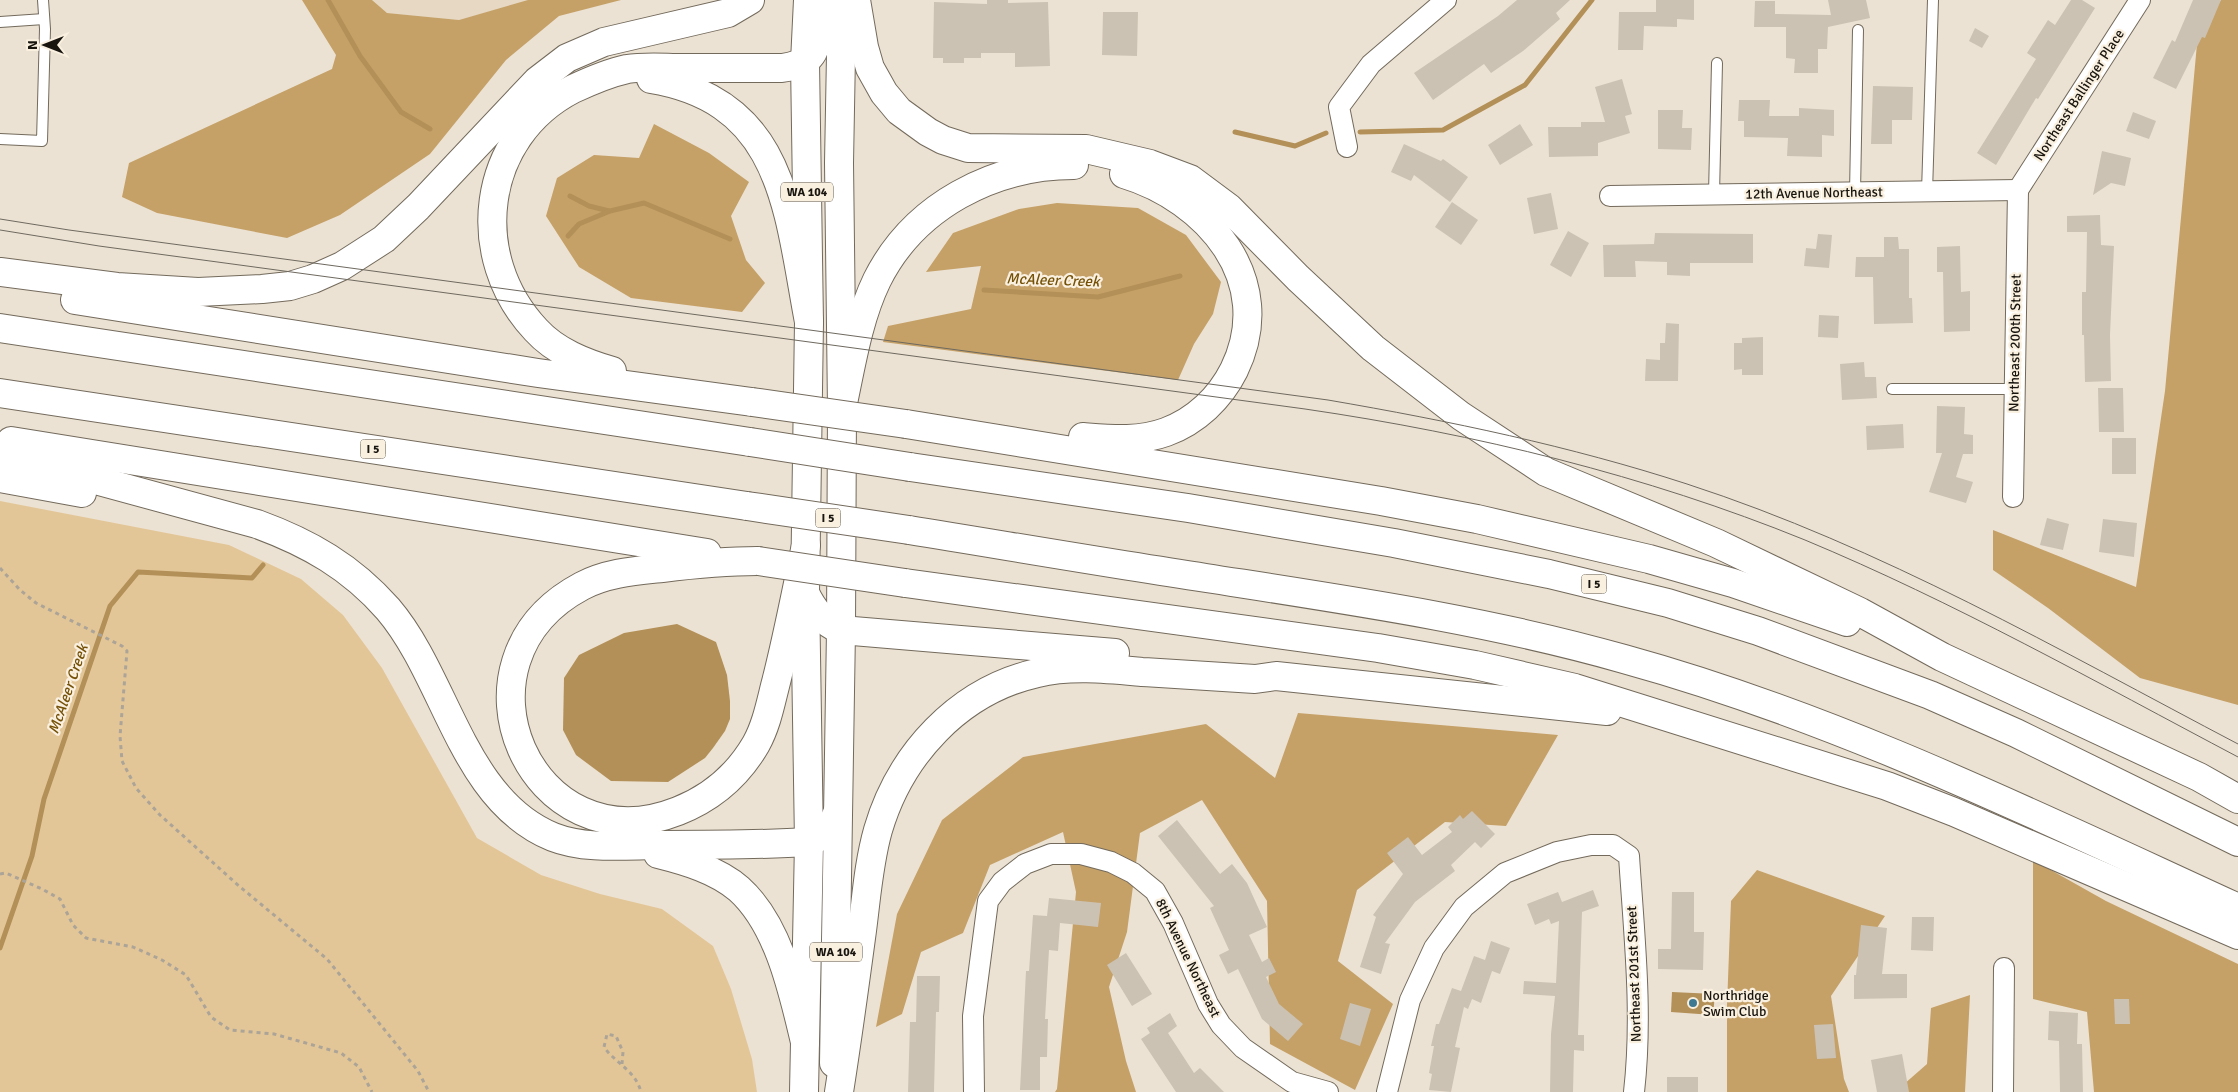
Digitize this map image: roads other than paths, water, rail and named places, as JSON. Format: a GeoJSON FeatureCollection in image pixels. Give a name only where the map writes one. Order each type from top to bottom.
{"type":"FeatureCollection","features":[{"type":"Feature","properties":{"kind":"main road"},"geometry":{"type":"LineString","coordinates":[[0,272],[117,287],[198,292],[262,290],[290,286],[313,279],[342,266],[384,239],[418,207],[537,81],[567,58],[604,42],[728,13],[750,0]]}},
{"type":"Feature","properties":{"kind":"main road","name":"WA 104"},"geometry":{"type":"LineString","coordinates":[[804,1092],[809,842],[805,593],[809,322],[805,62],[808,0]]}},
{"type":"Feature","properties":{"kind":"main road"},"geometry":{"type":"LineString","coordinates":[[683,392],[596,366],[568,354],[537,332],[517,307],[502,278],[495,257],[491,230],[492,203],[498,178],[510,150],[527,126],[547,106],[573,89],[628,69],[782,68],[805,62],[813,54],[817,43],[818,10],[826,0]]}},
{"type":"Feature","properties":{"kind":"main road"},"geometry":{"type":"LineString","coordinates":[[826,0],[830,11],[829,109],[839,163]]}},
{"type":"Feature","properties":{"kind":"main road","name":"WA 104"},"geometry":{"type":"LineString","coordinates":[[834,1092],[841,630],[842,408],[839,163],[842,0]]}},
{"type":"Feature","properties":{"kind":"main road"},"geometry":{"type":"LineString","coordinates":[[856,0],[864,47],[870,68],[884,93],[899,111],[928,132],[958,146],[974,148],[1086,149],[1150,164],[1190,179],[1229,208],[1298,278],[1373,348],[1461,416],[1546,472],[1716,543],[1860,612],[1942,657],[2199,777],[2238,799]]}},
{"type":"Feature","properties":{"kind":"main road"},"geometry":{"type":"LineString","coordinates":[[573,89],[630,78],[674,82],[711,98],[740,120],[762,146],[773,165],[780,184],[792,230],[809,322]]}},
{"type":"Feature","properties":{"kind":"main road"},"geometry":{"type":"LineString","coordinates":[[842,408],[864,317],[877,281],[892,256],[914,230],[942,205],[986,180],[1013,172],[1056,165],[1096,168],[1116,172],[1154,185],[1186,204],[1217,233],[1238,265],[1244,285],[1247,306],[1244,342],[1238,362],[1222,390],[1209,405],[1182,424],[1151,436],[1127,439],[934,428]]}},
{"type":"Feature","properties":{"kind":"main road"},"geometry":{"type":"LineString","coordinates":[[0,286],[65,299],[528,371],[934,428],[1381,501],[1568,539],[1649,559],[1733,583],[1852,623],[1942,657]]}},
{"type":"Feature","properties":{"kind":"main road"},"geometry":{"type":"LineString","coordinates":[[0,324],[46,335]]}},
{"type":"Feature","properties":{"kind":"main road","name":"I 5"},"geometry":{"type":"LineString","coordinates":[[0,328],[1188,508],[1394,543],[1520,568],[1668,603],[1758,631],[1930,695],[2016,733],[2238,842]]}},
{"type":"Feature","properties":{"kind":"main road","name":"I 5"},"geometry":{"type":"LineString","coordinates":[[0,393],[909,530],[1379,604],[1478,624],[1623,658],[1770,704],[1892,751],[2238,908]]}},
{"type":"Feature","properties":{"kind":"main road"},"geometry":{"type":"LineString","coordinates":[[0,439],[758,561],[1378,648],[1475,665],[1575,688],[1829,766],[1954,812],[2238,935]]}},
{"type":"Feature","properties":{"kind":"main road"},"geometry":{"type":"LineString","coordinates":[[0,454],[257,524],[295,538],[323,553],[353,574],[388,610],[418,652],[469,753],[499,798],[510,810],[533,826],[555,837],[579,843],[620,845],[809,842],[827,832],[833,824],[838,811]]}},
{"type":"Feature","properties":{"kind":"main road"},"geometry":{"type":"LineString","coordinates":[[0,478],[257,524]]}},
{"type":"Feature","properties":{"kind":"main road"},"geometry":{"type":"LineString","coordinates":[[758,561],[706,563],[622,572],[583,585],[560,598],[543,614],[526,636],[518,654],[511,682],[510,705],[514,730],[524,756],[540,779],[554,793],[570,804],[596,816],[628,820],[646,819],[691,806],[708,796],[735,773],[756,744],[766,719],[781,664],[806,545]]}},
{"type":"Feature","properties":{"kind":"main road"},"geometry":{"type":"LineString","coordinates":[[805,593],[821,618],[829,625],[841,630],[1256,665],[1276,676]]}},
{"type":"Feature","properties":{"kind":"main road"},"geometry":{"type":"LineString","coordinates":[[839,1092],[877,832],[887,803],[900,776],[916,752],[935,730],[974,700],[996,687],[1037,673],[1063,669],[1255,679],[1276,676],[1573,706],[1638,716],[1714,731]]}},
{"type":"Feature","properties":{"kind":"main road"},"geometry":{"type":"LineString","coordinates":[[620,845],[668,856],[713,873],[738,888],[756,907],[770,931],[785,971],[805,1042]]}},
{"type":"Feature","properties":{"kind":"street"},"geometry":{"type":"LineString","coordinates":[[1347,146],[1339,106],[1371,64],[1446,0]]}},
{"type":"Feature","properties":{"kind":"street","name":"Northeast Ballinger Place"},"geometry":{"type":"LineString","coordinates":[[2018,190],[2140,0]]}},
{"type":"Feature","properties":{"kind":"street","name":"12th Avenue Northeast"},"geometry":{"type":"LineString","coordinates":[[1610,196],[2018,190]]}},
{"type":"Feature","properties":{"kind":"street","name":"Northeast 200th Street"},"geometry":{"type":"LineString","coordinates":[[2013,497],[2018,190]]}},
{"type":"Feature","properties":{"kind":"street","name":"Northeast 201st Street"},"geometry":{"type":"LineString","coordinates":[[1387,1092],[1410,1000],[1434,948],[1464,907],[1505,873],[1557,852],[1591,845],[1613,845],[1630,856],[1637,977],[1637,1068],[1634,1092]]}},
{"type":"Feature","properties":{"kind":"street","name":"8th Avenue Northeast"},"geometry":{"type":"LineString","coordinates":[[974,1092],[974,1016],[983,924],[988,901],[1002,882],[1025,864],[1051,854],[1081,854],[1111,862],[1134,873],[1154,891],[1173,923],[1208,1004],[1222,1025],[1243,1048],[1292,1082],[1328,1092]]}},
{"type":"Feature","properties":{"kind":"street"},"geometry":{"type":"LineString","coordinates":[[2003,1092],[2004,968]]}},
{"type":"Feature","properties":{"kind":"lane"},"geometry":{"type":"LineString","coordinates":[[0,139],[42,141],[43,0]]}},
{"type":"Feature","properties":{"kind":"lane"},"geometry":{"type":"LineString","coordinates":[[1927,192],[1933,0]]}},
{"type":"Feature","properties":{"kind":"lane"},"geometry":{"type":"LineString","coordinates":[[0,22],[44,19]]}},
{"type":"Feature","properties":{"kind":"lane"},"geometry":{"type":"LineString","coordinates":[[1855,193],[1858,30]]}},
{"type":"Feature","properties":{"kind":"lane"},"geometry":{"type":"LineString","coordinates":[[1714,194],[1717,62]]}},
{"type":"Feature","properties":{"kind":"lane"},"geometry":{"type":"LineString","coordinates":[[1892,389],[2015,389]]}},
{"type":"Feature","properties":{"kind":"waterway"},"geometry":{"type":"LineString","coordinates":[[328,0],[360,56],[401,112],[430,129]]}},
{"type":"Feature","properties":{"kind":"waterway","name":"McAleer Creek"},"geometry":{"type":"LineString","coordinates":[[1360,132],[1443,130],[1525,85],[1592,0]]}},
{"type":"Feature","properties":{"kind":"waterway","name":"McAleer Creek"},"geometry":{"type":"LineString","coordinates":[[1235,132],[1295,146],[1326,133]]}},
{"type":"Feature","properties":{"kind":"waterway"},"geometry":{"type":"LineString","coordinates":[[570,196],[589,206],[609,211]]}},
{"type":"Feature","properties":{"kind":"waterway","name":"McAleer Creek"},"geometry":{"type":"LineString","coordinates":[[568,236],[579,224],[610,211],[644,203],[730,239]]}},
{"type":"Feature","properties":{"kind":"waterway","name":"McAleer Creek"},"geometry":{"type":"LineString","coordinates":[[984,290],[1098,297],[1180,276]]}},
{"type":"Feature","properties":{"kind":"waterway","name":"McAleer Creek"},"geometry":{"type":"LineString","coordinates":[[0,948],[32,856],[44,799],[110,606],[138,572],[252,578],[263,565]]}},
{"type":"Feature","properties":{"kind":"tram line"},"geometry":{"type":"LineString","coordinates":[[0,219],[69,230],[1328,400],[1554,446],[1687,484],[1759,509],[1830,538],[1968,602],[2238,744]]}},
{"type":"Feature","properties":{"kind":"tram line"},"geometry":{"type":"LineString","coordinates":[[0,230],[99,246],[1305,409],[1369,419],[1496,444],[1622,477],[1745,517],[1805,540],[1861,564],[1970,616],[2238,757]]}},
{"type":"Feature","properties":{"kind":"place","name":"Northridge Swim Club"},"geometry":{"type":"Point","coordinates":[1693,1003]}}]}
